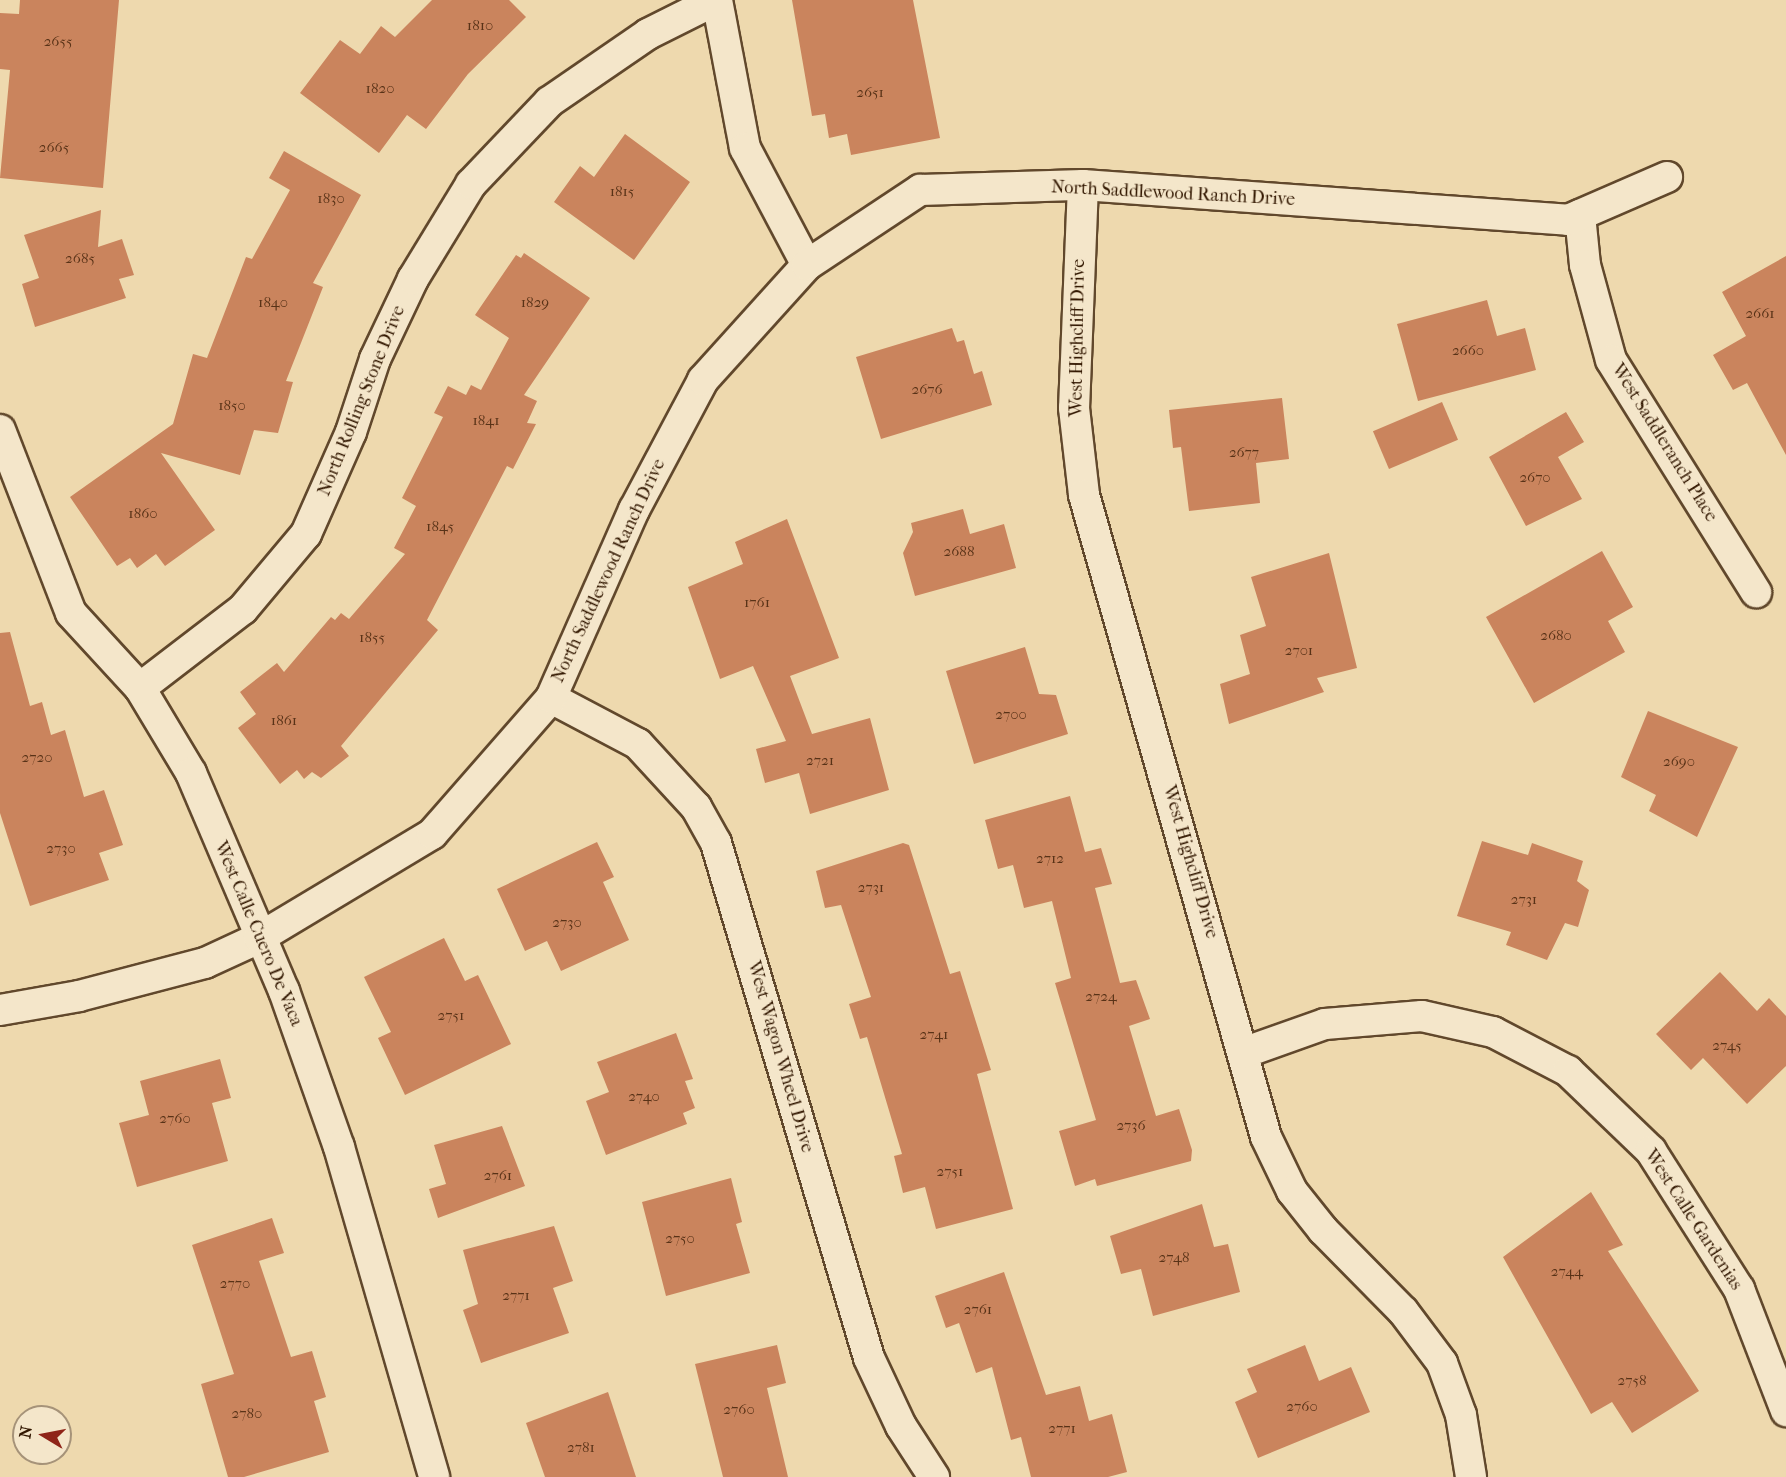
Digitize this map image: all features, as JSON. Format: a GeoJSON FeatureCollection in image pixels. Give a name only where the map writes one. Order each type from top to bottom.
{"type":"FeatureCollection","features":[{"type":"Feature","properties":{"kind":"street"},"geometry":{"type":"LineString","coordinates":[[716,0],[745,148],[807,265]]}},
{"type":"Feature","properties":{"kind":"street","name":"North Rolling Stone Drive"},"geometry":{"type":"LineString","coordinates":[[140,688],[243,609],[306,534],[394,319],[471,184],[549,102],[648,34],[716,0]]}},
{"type":"Feature","properties":{"kind":"street","name":"North Saddlewood Ranch Drive"},"geometry":{"type":"LineString","coordinates":[[0,1010],[79,996],[205,963],[259,938],[432,834],[550,698],[633,510],[703,380],[807,265],[920,190],[1083,185],[1568,220],[1667,177]]}},
{"type":"Feature","properties":{"kind":"street","name":"West Highcliff Drive"},"geometry":{"type":"LineString","coordinates":[[1083,185],[1074,408],[1084,495],[1266,1137],[1292,1191],[1323,1230],[1403,1311],[1442,1363],[1461,1414],[1471,1477]]}},
{"type":"Feature","properties":{"kind":"street","name":"West Saddleranch Place"},"geometry":{"type":"LineString","coordinates":[[1580,215],[1586,265],[1611,360],[1756,592]]}},
{"type":"Feature","properties":{"kind":"street","name":"West Calle Cuero De Vaca"},"geometry":{"type":"LineString","coordinates":[[0,430],[71,613],[140,688],[190,773],[259,938],[284,991],[339,1147],[434,1477]]}},
{"type":"Feature","properties":{"kind":"street","name":"West Wagon Wheel Drive"},"geometry":{"type":"LineString","coordinates":[[550,698],[638,744],[696,807],[716,843],[869,1358],[901,1426],[934,1477]]}},
{"type":"Feature","properties":{"kind":"street","name":"West Calle Gardenias"},"geometry":{"type":"LineString","coordinates":[[1243,1053],[1325,1023],[1422,1016],[1493,1032],[1568,1071],[1651,1151],[1739,1288],[1786,1411]]}},
{"type":"Feature","properties":{"kind":"building"},"geometry":{"type":"Polygon","coordinates":[[[20,0],[119,0],[103,188],[0,178],[10,70],[0,69],[0,13],[19,14],[20,0]]]}},
{"type":"Feature","properties":{"kind":"building"},"geometry":{"type":"Polygon","coordinates":[[[432,0],[509,0],[526,17],[468,74],[426,129],[407,115],[379,153],[300,93],[340,40],[360,54],[381,26],[395,37],[432,0]]]}},
{"type":"Feature","properties":{"kind":"building"},"geometry":{"type":"Polygon","coordinates":[[[792,0],[913,0],[940,138],[851,155],[847,134],[829,138],[825,114],[812,116],[792,0]]]}},
{"type":"Feature","properties":{"kind":"building"},"geometry":{"type":"Polygon","coordinates":[[[625,134],[690,182],[634,260],[554,202],[580,166],[594,177],[625,134]]]}},
{"type":"Feature","properties":{"kind":"building"},"geometry":{"type":"Polygon","coordinates":[[[284,151],[361,195],[313,283],[323,287],[286,381],[293,382],[278,433],[254,430],[240,475],[161,453],[215,530],[165,566],[156,554],[137,568],[130,558],[117,566],[70,497],[173,424],[193,354],[207,358],[246,257],[252,259],[290,190],[269,178],[284,151]]]}},
{"type":"Feature","properties":{"kind":"building"},"geometry":{"type":"Polygon","coordinates":[[[101,210],[98,247],[122,239],[134,275],[119,279],[126,298],[35,327],[22,284],[39,278],[24,235],[101,210]]]}},
{"type":"Feature","properties":{"kind":"building"},"geometry":{"type":"Polygon","coordinates":[[[524,253],[590,298],[524,395],[537,401],[527,423],[536,424],[513,469],[507,466],[427,620],[438,630],[341,746],[349,756],[321,778],[312,772],[304,779],[297,770],[280,784],[238,728],[256,714],[240,692],[277,663],[284,672],[331,617],[335,620],[341,613],[349,619],[405,554],[394,548],[416,506],[402,498],[443,417],[434,413],[448,386],[466,395],[471,385],[481,390],[509,338],[475,315],[516,255],[521,258],[524,253]]]}},
{"type":"Feature","properties":{"kind":"building"},"geometry":{"type":"Polygon","coordinates":[[[1786,256],[1786,455],[1747,383],[1733,390],[1713,355],[1746,336],[1722,292],[1786,256]]]}},
{"type":"Feature","properties":{"kind":"building"},"geometry":{"type":"Polygon","coordinates":[[[1487,300],[1497,336],[1525,328],[1536,370],[1418,401],[1397,324],[1487,300]]]}},
{"type":"Feature","properties":{"kind":"building"},"geometry":{"type":"Polygon","coordinates":[[[952,328],[957,342],[964,340],[974,374],[982,371],[992,405],[881,439],[856,357],[952,328]]]}},
{"type":"Feature","properties":{"kind":"building"},"geometry":{"type":"Polygon","coordinates":[[[1282,398],[1289,459],[1256,463],[1260,503],[1189,511],[1181,447],[1173,448],[1169,410],[1282,398]]]}},
{"type":"Feature","properties":{"kind":"building"},"geometry":{"type":"Polygon","coordinates":[[[1442,402],[1458,440],[1389,469],[1373,431],[1442,402]]]}},
{"type":"Feature","properties":{"kind":"building"},"geometry":{"type":"Polygon","coordinates":[[[1566,412],[1584,442],[1558,457],[1582,499],[1526,526],[1489,457],[1566,412]]]}},
{"type":"Feature","properties":{"kind":"building"},"geometry":{"type":"Polygon","coordinates":[[[963,509],[970,534],[1004,524],[1016,568],[915,596],[903,553],[913,532],[911,523],[963,509]]]}},
{"type":"Feature","properties":{"kind":"building"},"geometry":{"type":"Polygon","coordinates":[[[787,519],[839,658],[790,676],[812,734],[870,718],[889,790],[810,814],[799,773],[765,783],[756,749],[786,741],[753,666],[720,679],[688,587],[743,564],[735,542],[787,519]]]}},
{"type":"Feature","properties":{"kind":"building"},"geometry":{"type":"Polygon","coordinates":[[[1602,551],[1633,607],[1608,621],[1625,652],[1534,703],[1486,617],[1602,551]]]}},
{"type":"Feature","properties":{"kind":"building"},"geometry":{"type":"Polygon","coordinates":[[[1329,553],[1357,668],[1317,678],[1324,692],[1229,724],[1220,684],[1250,674],[1240,635],[1266,626],[1251,577],[1329,553]]]}},
{"type":"Feature","properties":{"kind":"building"},"geometry":{"type":"Polygon","coordinates":[[[10,632],[30,706],[42,702],[51,735],[65,730],[84,797],[104,790],[123,845],[99,853],[109,880],[30,906],[0,813],[0,633],[10,632]]]}},
{"type":"Feature","properties":{"kind":"building"},"geometry":{"type":"Polygon","coordinates":[[[1025,647],[1039,694],[1056,695],[1068,734],[974,764],[946,671],[1025,647]]]}},
{"type":"Feature","properties":{"kind":"building"},"geometry":{"type":"Polygon","coordinates":[[[1648,711],[1738,747],[1697,837],[1649,811],[1656,795],[1621,777],[1648,711]]]}},
{"type":"Feature","properties":{"kind":"building"},"geometry":{"type":"Polygon","coordinates":[[[1070,796],[1085,852],[1101,848],[1112,884],[1095,888],[1120,983],[1136,980],[1150,1019],[1129,1026],[1156,1116],[1179,1109],[1192,1150],[1191,1161],[1097,1186],[1095,1179],[1075,1186],[1059,1131],[1096,1120],[1055,983],[1071,978],[1052,901],[1024,908],[1013,865],[998,869],[985,820],[1070,796]]]}},
{"type":"Feature","properties":{"kind":"building"},"geometry":{"type":"Polygon","coordinates":[[[1482,841],[1528,855],[1532,843],[1583,861],[1577,881],[1589,890],[1578,927],[1565,923],[1547,960],[1506,945],[1511,932],[1457,916],[1482,841]]]}},
{"type":"Feature","properties":{"kind":"building"},"geometry":{"type":"Polygon","coordinates":[[[597,842],[614,877],[603,882],[629,940],[561,971],[547,941],[525,951],[497,889],[597,842]]]}},
{"type":"Feature","properties":{"kind":"building"},"geometry":{"type":"Polygon","coordinates":[[[903,843],[909,845],[950,974],[960,971],[991,1070],[977,1074],[1013,1209],[936,1229],[925,1187],[903,1193],[894,1156],[902,1154],[867,1037],[860,1039],[849,1004],[871,997],[841,905],[825,908],[816,871],[903,843]]]}},
{"type":"Feature","properties":{"kind":"building"},"geometry":{"type":"Polygon","coordinates":[[[444,938],[465,981],[478,975],[511,1044],[405,1095],[378,1038],[391,1032],[364,977],[444,938]]]}},
{"type":"Feature","properties":{"kind":"building"},"geometry":{"type":"Polygon","coordinates":[[[1720,972],[1757,1011],[1769,998],[1786,1016],[1786,1066],[1747,1104],[1703,1058],[1691,1070],[1656,1034],[1720,972]]]}},
{"type":"Feature","properties":{"kind":"building"},"geometry":{"type":"Polygon","coordinates":[[[676,1033],[693,1079],[685,1081],[695,1108],[683,1113],[687,1124],[606,1155],[586,1101],[609,1092],[597,1062],[676,1033]]]}},
{"type":"Feature","properties":{"kind":"building"},"geometry":{"type":"Polygon","coordinates":[[[220,1059],[231,1098],[212,1103],[228,1161],[137,1187],[119,1123],[149,1115],[140,1081],[220,1059]]]}},
{"type":"Feature","properties":{"kind":"building"},"geometry":{"type":"Polygon","coordinates":[[[502,1126],[525,1186],[438,1218],[429,1189],[446,1184],[434,1145],[502,1126]]]}},
{"type":"Feature","properties":{"kind":"building"},"geometry":{"type":"Polygon","coordinates":[[[731,1178],[742,1222],[736,1224],[750,1273],[666,1296],[642,1202],[731,1178]]]}},
{"type":"Feature","properties":{"kind":"building"},"geometry":{"type":"Polygon","coordinates":[[[1591,1192],[1623,1245],[1608,1251],[1699,1391],[1632,1433],[1612,1402],[1591,1414],[1503,1257],[1591,1192]]]}},
{"type":"Feature","properties":{"kind":"building"},"geometry":{"type":"Polygon","coordinates":[[[1202,1204],[1214,1247],[1228,1244],[1240,1292],[1153,1316],[1141,1269],[1121,1274],[1110,1236],[1202,1204]]]}},
{"type":"Feature","properties":{"kind":"building"},"geometry":{"type":"Polygon","coordinates":[[[272,1218],[284,1253],[259,1261],[291,1357],[312,1351],[326,1397],[314,1401],[329,1452],[244,1477],[228,1477],[201,1384],[234,1374],[192,1245],[272,1218]]]}},
{"type":"Feature","properties":{"kind":"building"},"geometry":{"type":"Polygon","coordinates":[[[554,1226],[573,1281],[553,1288],[569,1333],[481,1363],[463,1310],[478,1304],[463,1250],[554,1226]]]}},
{"type":"Feature","properties":{"kind":"building"},"geometry":{"type":"Polygon","coordinates":[[[1004,1272],[1046,1395],[1080,1386],[1089,1421],[1112,1414],[1127,1472],[1108,1477],[1031,1477],[1021,1437],[1011,1440],[992,1367],[976,1373],[959,1323],[946,1328],[935,1296],[1004,1272]]]}},
{"type":"Feature","properties":{"kind":"building"},"geometry":{"type":"Polygon","coordinates":[[[777,1345],[786,1383],[767,1388],[788,1477],[723,1477],[695,1364],[777,1345]]]}},
{"type":"Feature","properties":{"kind":"building"},"geometry":{"type":"Polygon","coordinates":[[[1305,1345],[1319,1381],[1351,1367],[1370,1412],[1258,1458],[1235,1402],[1257,1392],[1247,1369],[1305,1345]]]}},
{"type":"Feature","properties":{"kind":"building"},"geometry":{"type":"Polygon","coordinates":[[[608,1392],[636,1477],[545,1477],[526,1423],[608,1392]]]}}]}
